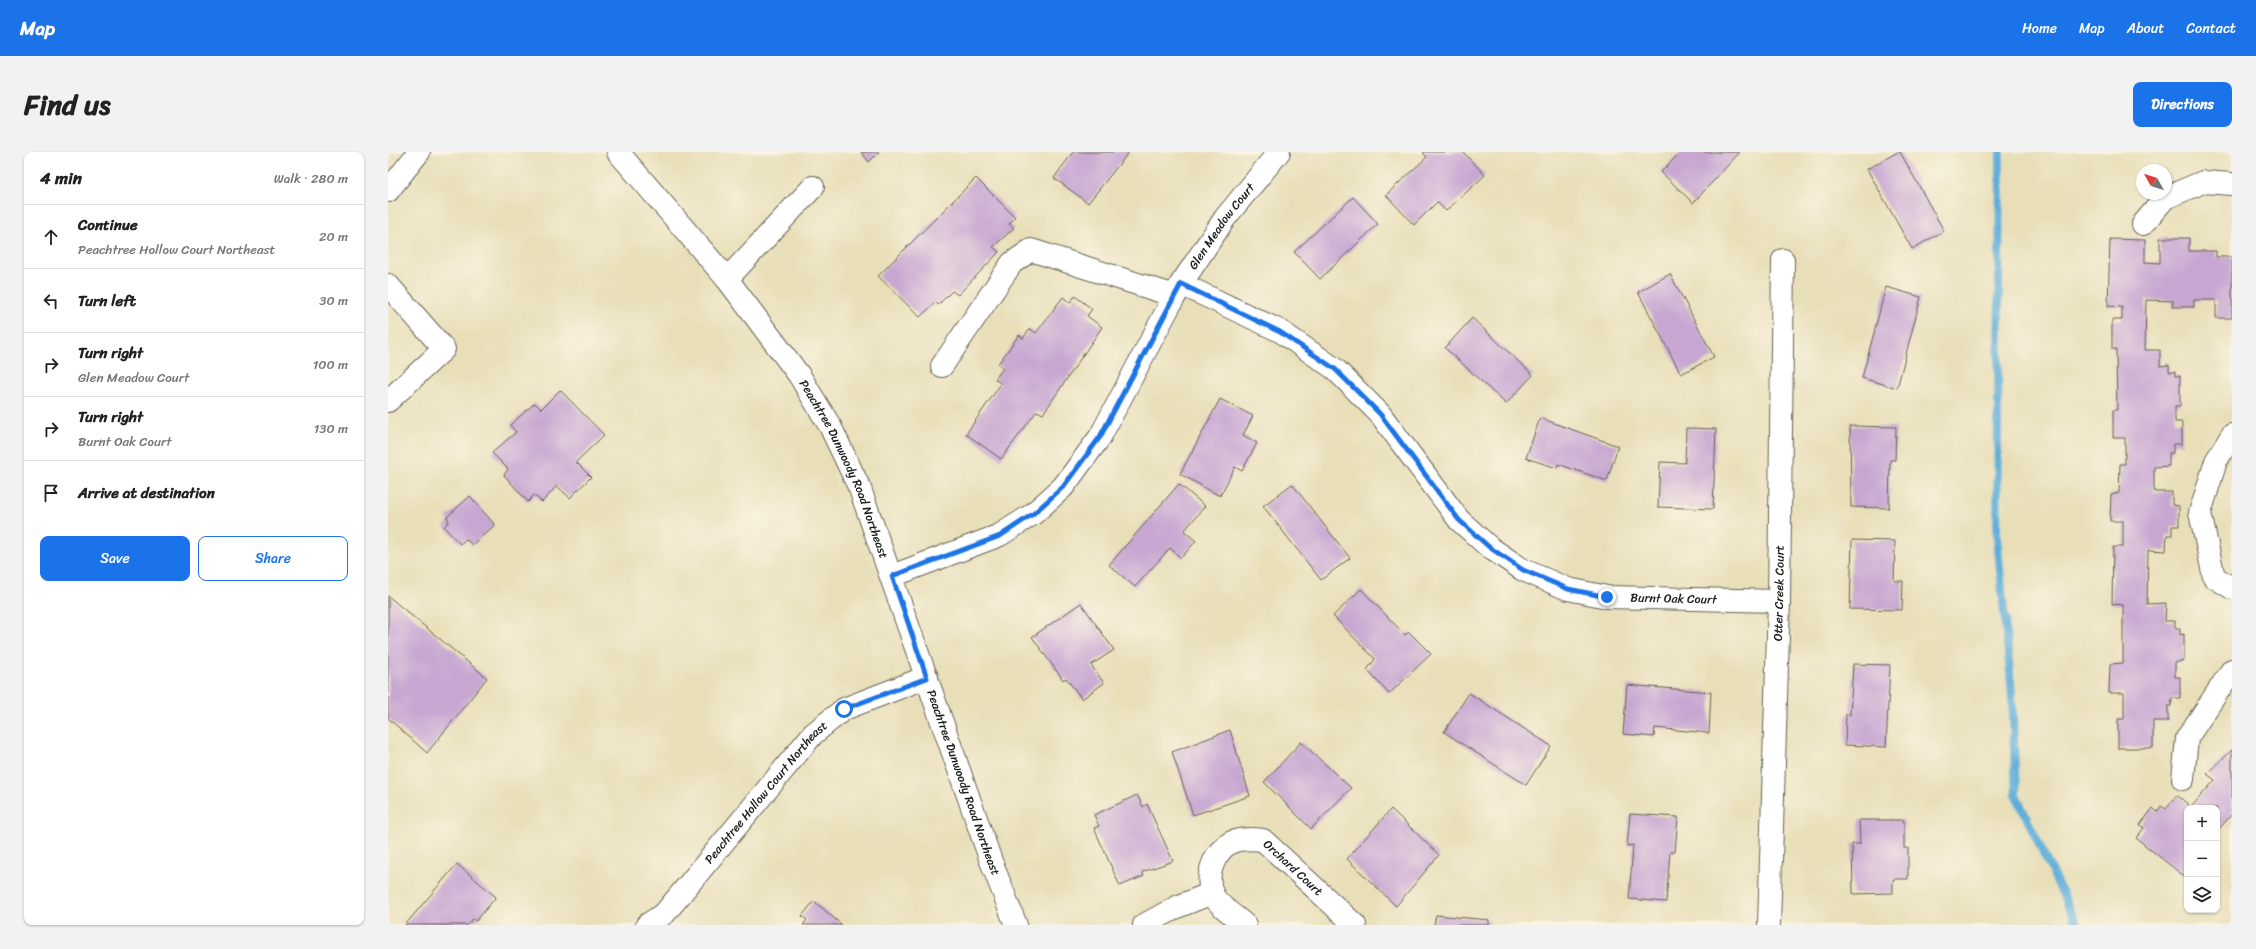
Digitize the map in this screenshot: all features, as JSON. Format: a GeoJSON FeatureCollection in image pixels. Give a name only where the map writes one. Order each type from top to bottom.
{"type":"FeatureCollection","features":[{"type":"Feature","properties":{"kind":"street"},"geometry":{"type":"LineString","coordinates":[[388,191],[419,152]]}},
{"type":"Feature","properties":{"kind":"street","name":"Peachtree Dunwoody Road Northeast"},"geometry":{"type":"LineString","coordinates":[[618,152],[727,279],[799,375],[830,426],[860,489],[892,576],[991,861],[1016,925]]}},
{"type":"Feature","properties":{"kind":"street","name":"Glen Meadow Court"},"geometry":{"type":"LineString","coordinates":[[892,576],[1000,536],[1033,514],[1063,487],[1100,437],[1178,290],[1225,218],[1279,152]]}},
{"type":"Feature","properties":{"kind":"street"},"geometry":{"type":"LineString","coordinates":[[2143,224],[2165,198],[2203,182],[2232,184]]}},
{"type":"Feature","properties":{"kind":"street"},"geometry":{"type":"LineString","coordinates":[[727,279],[813,187]]}},
{"type":"Feature","properties":{"kind":"street","name":"Burnt Oak Court"},"geometry":{"type":"LineString","coordinates":[[942,366],[1012,263],[1031,250],[1178,290],[1280,332],[1335,369],[1380,414],[1459,520],[1489,547],[1523,570],[1568,589],[1607,597],[1779,601]]}},
{"type":"Feature","properties":{"kind":"street","name":"Otter Creek Court"},"geometry":{"type":"LineString","coordinates":[[1769,925],[1779,601],[1783,260]]}},
{"type":"Feature","properties":{"kind":"street"},"geometry":{"type":"LineString","coordinates":[[388,285],[444,349],[388,401]]}},
{"type":"Feature","properties":{"kind":"street"},"geometry":{"type":"LineString","coordinates":[[2232,435],[2216,461],[2200,513],[2214,578],[2232,588]]}},
{"type":"Feature","properties":{"kind":"street"},"geometry":{"type":"LineString","coordinates":[[2182,779],[2187,738],[2232,670]]}},
{"type":"Feature","properties":{"kind":"street","name":"Peachtree Hollow Court Northeast"},"geometry":{"type":"LineString","coordinates":[[647,925],[665,913],[813,734],[844,709],[927,678]]}},
{"type":"Feature","properties":{"kind":"street","name":"Orchard Court"},"geometry":{"type":"LineString","coordinates":[[1212,893],[1209,881],[1211,866],[1220,852],[1232,842],[1248,839],[1263,840],[1355,925]]}},
{"type":"Feature","properties":{"kind":"street"},"geometry":{"type":"LineString","coordinates":[[1144,925],[1177,907],[1212,893],[1213,896],[1245,925]]}},
{"type":"Feature","properties":{"kind":"building"},"geometry":{"type":"Polygon","coordinates":[[[861,152],[879,152],[869,162],[861,152]]]}},
{"type":"Feature","properties":{"kind":"building"},"geometry":{"type":"Polygon","coordinates":[[[1073,152],[1129,152],[1088,203],[1054,178],[1073,152]]]}},
{"type":"Feature","properties":{"kind":"building"},"geometry":{"type":"Polygon","coordinates":[[[1463,152],[1485,175],[1446,211],[1437,202],[1414,225],[1386,195],[1427,157],[1423,153],[1463,152]]]}},
{"type":"Feature","properties":{"kind":"building"},"geometry":{"type":"Polygon","coordinates":[[[1681,152],[1740,152],[1693,203],[1661,172],[1681,152]]]}},
{"type":"Feature","properties":{"kind":"building"},"geometry":{"type":"Polygon","coordinates":[[[1900,152],[1944,231],[1912,249],[1867,169],[1900,152]]]}},
{"type":"Feature","properties":{"kind":"building"},"geometry":{"type":"Polygon","coordinates":[[[976,178],[1015,217],[1009,224],[1014,228],[993,247],[999,252],[958,295],[952,291],[938,305],[936,302],[920,317],[878,276],[976,178]]]}},
{"type":"Feature","properties":{"kind":"building"},"geometry":{"type":"Polygon","coordinates":[[[1353,197],[1378,224],[1320,279],[1294,252],[1353,197]]]}},
{"type":"Feature","properties":{"kind":"building"},"geometry":{"type":"Polygon","coordinates":[[[2160,238],[2189,238],[2189,251],[2216,251],[2216,257],[2232,257],[2232,318],[2216,318],[2216,300],[2194,300],[2194,307],[2172,307],[2173,301],[2146,300],[2145,350],[2160,350],[2160,366],[2169,365],[2169,372],[2175,372],[2175,376],[2180,376],[2180,406],[2175,406],[2175,422],[2182,422],[2182,444],[2173,444],[2173,453],[2169,453],[2169,466],[2154,467],[2154,492],[2172,492],[2172,505],[2179,506],[2179,526],[2172,526],[2172,535],[2167,535],[2166,551],[2148,550],[2147,604],[2166,603],[2165,621],[2175,621],[2175,628],[2180,628],[2180,635],[2184,634],[2184,660],[2175,663],[2175,677],[2180,677],[2180,698],[2172,698],[2171,706],[2168,706],[2168,721],[2153,721],[2153,748],[2118,748],[2118,719],[2124,719],[2124,693],[2109,693],[2110,664],[2123,663],[2123,605],[2112,604],[2113,547],[2123,547],[2123,521],[2110,521],[2111,495],[2119,493],[2120,464],[2125,464],[2125,438],[2113,438],[2113,410],[2117,410],[2116,349],[2112,349],[2112,320],[2122,320],[2122,307],[2108,306],[2110,239],[2145,240],[2145,262],[2160,263],[2160,238]]]}},
{"type":"Feature","properties":{"kind":"building"},"geometry":{"type":"Polygon","coordinates":[[[1670,274],[1714,357],[1681,374],[1638,292],[1670,274]]]}},
{"type":"Feature","properties":{"kind":"building"},"geometry":{"type":"Polygon","coordinates":[[[1886,287],[1921,297],[1897,388],[1862,378],[1886,287]]]}},
{"type":"Feature","properties":{"kind":"building"},"geometry":{"type":"Polygon","coordinates":[[[1075,296],[1092,309],[1087,316],[1102,327],[1043,414],[1037,411],[1001,459],[966,434],[1001,384],[995,379],[1003,368],[998,364],[1019,335],[1023,338],[1030,329],[1036,333],[1063,297],[1070,303],[1075,296]]]}},
{"type":"Feature","properties":{"kind":"building"},"geometry":{"type":"Polygon","coordinates":[[[1472,318],[1533,375],[1506,404],[1445,348],[1472,318]]]}},
{"type":"Feature","properties":{"kind":"building"},"geometry":{"type":"Polygon","coordinates":[[[560,390],[604,435],[576,462],[591,477],[570,498],[557,486],[542,502],[534,495],[528,502],[504,475],[508,469],[492,453],[516,432],[510,425],[535,403],[541,409],[560,390]]]}},
{"type":"Feature","properties":{"kind":"building"},"geometry":{"type":"Polygon","coordinates":[[[1220,399],[1253,416],[1243,435],[1257,443],[1242,471],[1235,467],[1220,496],[1180,474],[1220,399]]]}},
{"type":"Feature","properties":{"kind":"building"},"geometry":{"type":"Polygon","coordinates":[[[1540,418],[1618,446],[1607,481],[1558,464],[1557,468],[1526,458],[1540,418]]]}},
{"type":"Feature","properties":{"kind":"building"},"geometry":{"type":"Polygon","coordinates":[[[1850,426],[1896,427],[1895,460],[1890,460],[1889,508],[1851,507],[1850,426]]]}},
{"type":"Feature","properties":{"kind":"building"},"geometry":{"type":"Polygon","coordinates":[[[1686,428],[1716,429],[1713,509],[1658,507],[1660,462],[1685,463],[1686,428]]]}},
{"type":"Feature","properties":{"kind":"building"},"geometry":{"type":"Polygon","coordinates":[[[1179,484],[1205,506],[1184,531],[1196,541],[1181,558],[1170,548],[1135,587],[1109,565],[1179,484]]]}},
{"type":"Feature","properties":{"kind":"building"},"geometry":{"type":"Polygon","coordinates":[[[1292,484],[1350,558],[1321,580],[1263,506],[1292,484]]]}},
{"type":"Feature","properties":{"kind":"building"},"geometry":{"type":"Polygon","coordinates":[[[470,496],[495,525],[472,545],[466,539],[460,544],[444,527],[449,521],[447,517],[470,496]]]}},
{"type":"Feature","properties":{"kind":"building"},"geometry":{"type":"Polygon","coordinates":[[[1852,540],[1895,541],[1894,581],[1903,581],[1902,610],[1850,609],[1852,540]]]}},
{"type":"Feature","properties":{"kind":"building"},"geometry":{"type":"Polygon","coordinates":[[[1361,589],[1405,635],[1409,632],[1431,654],[1389,694],[1367,670],[1375,659],[1333,616],[1361,589]]]}},
{"type":"Feature","properties":{"kind":"building"},"geometry":{"type":"Polygon","coordinates":[[[388,596],[487,678],[427,753],[388,718],[388,596]]]}},
{"type":"Feature","properties":{"kind":"building"},"geometry":{"type":"Polygon","coordinates":[[[1081,603],[1114,650],[1091,665],[1104,683],[1082,699],[1066,678],[1063,680],[1032,637],[1081,603]]]}},
{"type":"Feature","properties":{"kind":"building"},"geometry":{"type":"Polygon","coordinates":[[[1853,664],[1890,665],[1886,747],[1845,745],[1846,714],[1850,715],[1853,664]]]}},
{"type":"Feature","properties":{"kind":"building"},"geometry":{"type":"Polygon","coordinates":[[[1627,685],[1711,692],[1709,733],[1655,728],[1654,737],[1623,734],[1627,685]]]}},
{"type":"Feature","properties":{"kind":"building"},"geometry":{"type":"Polygon","coordinates":[[[1469,693],[1551,746],[1526,785],[1444,732],[1469,693]]]}},
{"type":"Feature","properties":{"kind":"building"},"geometry":{"type":"Polygon","coordinates":[[[1230,730],[1250,796],[1193,815],[1172,752],[1230,730]]]}},
{"type":"Feature","properties":{"kind":"building"},"geometry":{"type":"Polygon","coordinates":[[[1301,742],[1351,788],[1311,829],[1264,782],[1301,742]]]}},
{"type":"Feature","properties":{"kind":"building"},"geometry":{"type":"Polygon","coordinates":[[[2232,750],[2232,814],[2220,828],[2220,805],[2193,805],[2215,780],[2207,774],[2232,750]]]}},
{"type":"Feature","properties":{"kind":"building"},"geometry":{"type":"Polygon","coordinates":[[[1137,795],[1143,807],[1147,804],[1173,861],[1142,872],[1144,876],[1120,886],[1094,828],[1099,826],[1094,815],[1137,795]]]}},
{"type":"Feature","properties":{"kind":"building"},"geometry":{"type":"Polygon","coordinates":[[[2177,795],[2189,805],[2184,805],[2184,876],[2136,838],[2144,828],[2140,825],[2153,808],[2157,812],[2161,806],[2166,809],[2177,795]]]}},
{"type":"Feature","properties":{"kind":"building"},"geometry":{"type":"Polygon","coordinates":[[[1391,809],[1439,855],[1396,906],[1347,859],[1391,809]]]}},
{"type":"Feature","properties":{"kind":"building"},"geometry":{"type":"Polygon","coordinates":[[[1630,814],[1678,817],[1675,852],[1670,852],[1666,902],[1629,899],[1633,845],[1627,846],[1630,814]]]}},
{"type":"Feature","properties":{"kind":"building"},"geometry":{"type":"Polygon","coordinates":[[[1859,820],[1904,820],[1904,848],[1908,848],[1908,879],[1893,879],[1893,893],[1853,894],[1852,844],[1860,844],[1859,820]]]}},
{"type":"Feature","properties":{"kind":"building"},"geometry":{"type":"Polygon","coordinates":[[[457,864],[496,897],[476,921],[473,919],[468,925],[405,925],[457,864]]]}},
{"type":"Feature","properties":{"kind":"building"},"geometry":{"type":"Polygon","coordinates":[[[814,901],[842,925],[803,925],[807,920],[802,916],[814,901]]]}},
{"type":"Feature","properties":{"kind":"building"},"geometry":{"type":"Polygon","coordinates":[[[1436,915],[1489,920],[1489,925],[1434,925],[1436,915]]]}},
{"type":"Feature","properties":{"kind":"waterway"},"geometry":{"type":"LineString","coordinates":[[2000,152],[1997,538],[2012,694],[2016,795],[2077,925]]}},
{"type":"Feature","properties":{"kind":"route"},"geometry":{"type":"LineString","coordinates":[[844,709],[927,678],[892,576],[1000,536],[1033,514],[1063,487],[1100,437],[1181,284],[1280,332],[1335,369],[1380,414],[1459,520],[1489,547],[1523,570],[1568,589],[1607,597]]}}]}
